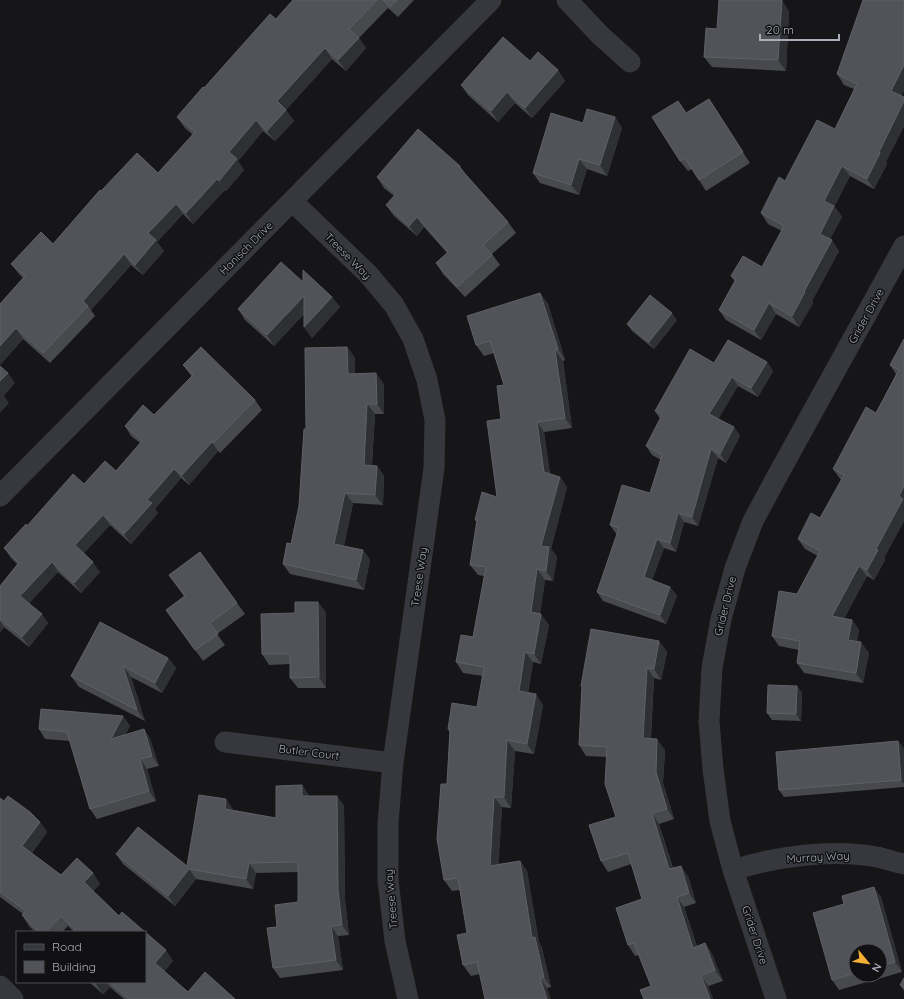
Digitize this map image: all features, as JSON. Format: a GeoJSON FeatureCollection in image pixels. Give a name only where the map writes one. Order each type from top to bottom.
{"type":"FeatureCollection","features":[{"type":"Feature","properties":{"kind":"street","name":"Hanisch Drive"},"geometry":{"type":"LineString","coordinates":[[0,496],[491,0]]}},
{"type":"Feature","properties":{"kind":"street"},"geometry":{"type":"LineString","coordinates":[[567,0],[600,35],[630,62]]}},
{"type":"Feature","properties":{"kind":"street","name":"Treese Way"},"geometry":{"type":"LineString","coordinates":[[292,201],[368,274],[394,305],[413,339],[427,380],[435,420],[434,468],[393,763],[388,823],[388,880],[395,941],[408,999]]}},
{"type":"Feature","properties":{"kind":"street","name":"Grider Drive"},"geometry":{"type":"LineString","coordinates":[[776,999],[733,870],[720,821],[713,769],[709,721],[712,668],[721,618],[735,568],[753,521],[904,246]]}},
{"type":"Feature","properties":{"kind":"street","name":"Butler Court"},"geometry":{"type":"LineString","coordinates":[[225,742],[393,763]]}},
{"type":"Feature","properties":{"kind":"street","name":"Murray Way"},"geometry":{"type":"LineString","coordinates":[[733,870],[759,862],[801,856],[840,854],[877,857],[904,864]]}},
{"type":"Feature","properties":{"kind":"street"},"geometry":{"type":"LineString","coordinates":[[0,986],[13,999]]}},
{"type":"Feature","properties":{"kind":"building"},"geometry":{"type":"Polygon","coordinates":[[[293,0],[377,0],[349,29],[359,38],[338,60],[325,48],[277,101],[286,110],[267,131],[256,120],[229,152],[237,159],[219,181],[217,179],[186,213],[176,204],[148,233],[156,240],[135,265],[124,254],[83,301],[88,306],[43,353],[16,328],[0,346],[0,304],[25,276],[11,264],[41,232],[53,244],[100,190],[101,191],[137,153],[158,173],[195,132],[177,117],[270,14],[276,19],[293,0]]]}},
{"type":"Feature","properties":{"kind":"building"},"geometry":{"type":"Polygon","coordinates":[[[383,0],[397,0],[390,7],[383,0]]]}},
{"type":"Feature","properties":{"kind":"building"},"geometry":{"type":"Polygon","coordinates":[[[719,0],[782,0],[778,60],[704,57],[706,28],[717,29],[719,0]]]}},
{"type":"Feature","properties":{"kind":"building"},"geometry":{"type":"Polygon","coordinates":[[[863,0],[904,0],[904,65],[891,91],[904,97],[904,101],[867,179],[842,166],[824,201],[834,206],[820,234],[832,240],[792,316],[769,303],[754,330],[719,310],[736,279],[731,276],[743,256],[762,267],[784,226],[761,213],[779,177],[785,181],[817,120],[835,129],[857,84],[837,74],[863,0]]]}},
{"type":"Feature","properties":{"kind":"building"},"geometry":{"type":"Polygon","coordinates":[[[503,37],[530,61],[538,52],[558,70],[525,108],[507,92],[491,111],[461,85],[503,37]]]}},
{"type":"Feature","properties":{"kind":"building"},"geometry":{"type":"Polygon","coordinates":[[[709,99],[743,152],[699,180],[685,158],[680,161],[652,117],[678,101],[686,113],[709,99]]]}},
{"type":"Feature","properties":{"kind":"building"},"geometry":{"type":"Polygon","coordinates":[[[587,109],[615,117],[600,165],[579,159],[571,185],[533,173],[551,113],[583,123],[587,109]]]}},
{"type":"Feature","properties":{"kind":"building"},"geometry":{"type":"Polygon","coordinates":[[[418,129],[460,166],[459,167],[508,222],[483,245],[492,255],[457,287],[436,263],[448,252],[417,217],[409,226],[386,205],[396,194],[377,177],[418,129]]]}},
{"type":"Feature","properties":{"kind":"building"},"geometry":{"type":"Polygon","coordinates":[[[281,262],[303,282],[303,270],[332,297],[304,327],[304,296],[267,335],[238,309],[281,262]]]}},
{"type":"Feature","properties":{"kind":"building"},"geometry":{"type":"Polygon","coordinates":[[[540,293],[558,349],[555,350],[565,418],[537,422],[544,472],[560,477],[541,546],[549,547],[546,571],[537,569],[531,612],[541,614],[534,654],[525,652],[519,691],[536,694],[527,744],[507,740],[504,797],[494,797],[490,866],[520,861],[532,938],[535,937],[544,977],[540,978],[547,999],[485,999],[477,962],[463,965],[457,935],[467,933],[458,878],[444,880],[437,839],[441,784],[447,784],[450,730],[448,729],[452,703],[477,707],[484,667],[456,662],[461,635],[473,637],[486,567],[470,565],[477,520],[475,520],[482,492],[497,497],[487,421],[501,419],[497,386],[504,385],[490,341],[476,345],[467,316],[540,293]]]}},
{"type":"Feature","properties":{"kind":"building"},"geometry":{"type":"Polygon","coordinates":[[[650,295],[672,313],[649,342],[627,324],[650,295]]]}},
{"type":"Feature","properties":{"kind":"building"},"geometry":{"type":"Polygon","coordinates":[[[904,339],[904,486],[899,496],[903,499],[876,549],[878,550],[867,570],[859,566],[832,616],[852,620],[848,640],[861,642],[856,673],[797,663],[800,641],[772,636],[779,591],[797,594],[820,551],[798,539],[811,513],[820,518],[844,475],[833,469],[866,407],[876,413],[899,370],[890,365],[904,339]]]}},
{"type":"Feature","properties":{"kind":"building"},"geometry":{"type":"Polygon","coordinates":[[[728,340],[767,362],[751,388],[732,377],[709,414],[734,427],[720,454],[711,449],[692,517],[678,513],[670,543],[657,539],[644,577],[670,587],[660,615],[597,592],[619,528],[610,525],[622,485],[650,493],[662,455],[646,446],[662,415],[655,411],[690,349],[714,363],[728,340]]]}},
{"type":"Feature","properties":{"kind":"building"},"geometry":{"type":"Polygon","coordinates":[[[201,347],[255,400],[213,443],[212,442],[182,475],[174,469],[147,500],[152,503],[124,534],[103,515],[75,545],[93,562],[74,583],[52,562],[20,596],[42,614],[22,637],[0,619],[0,586],[19,563],[4,548],[26,524],[27,526],[73,474],[84,484],[105,461],[116,471],[142,441],[125,426],[143,405],[154,415],[193,375],[183,365],[201,347]]]}},
{"type":"Feature","properties":{"kind":"building"},"geometry":{"type":"Polygon","coordinates":[[[347,347],[348,374],[376,373],[377,404],[367,404],[364,465],[377,466],[375,495],[345,493],[334,544],[363,550],[356,580],[283,564],[287,543],[291,544],[299,506],[304,429],[306,429],[305,348],[347,347]]]}},
{"type":"Feature","properties":{"kind":"building"},"geometry":{"type":"Polygon","coordinates":[[[0,366],[8,373],[0,381],[0,366]]]}},
{"type":"Feature","properties":{"kind":"building"},"geometry":{"type":"Polygon","coordinates":[[[200,552],[237,603],[210,623],[218,634],[195,650],[166,610],[185,596],[169,575],[200,552]]]}},
{"type":"Feature","properties":{"kind":"building"},"geometry":{"type":"Polygon","coordinates":[[[295,602],[318,602],[319,677],[290,678],[290,654],[262,654],[261,614],[295,613],[295,602]]]}},
{"type":"Feature","properties":{"kind":"building"},"geometry":{"type":"Polygon","coordinates":[[[100,622],[168,658],[155,683],[123,666],[137,710],[71,676],[100,622]]]}},
{"type":"Feature","properties":{"kind":"building"},"geometry":{"type":"Polygon","coordinates":[[[591,629],[659,641],[654,669],[647,668],[643,738],[657,739],[656,772],[667,809],[652,813],[669,869],[681,866],[689,893],[677,897],[693,948],[705,943],[715,970],[701,975],[710,999],[644,999],[640,990],[651,986],[634,943],[628,945],[616,908],[642,899],[628,853],[601,861],[589,825],[616,817],[605,784],[607,747],[579,745],[581,686],[591,629]]]}},
{"type":"Feature","properties":{"kind":"building"},"geometry":{"type":"Polygon","coordinates":[[[768,685],[797,686],[796,714],[767,713],[768,685]]]}},
{"type":"Feature","properties":{"kind":"building"},"geometry":{"type":"Polygon","coordinates":[[[41,709],[123,716],[111,739],[144,729],[152,756],[140,759],[149,791],[90,809],[67,732],[39,729],[41,709]]]}},
{"type":"Feature","properties":{"kind":"building"},"geometry":{"type":"Polygon","coordinates":[[[898,741],[901,780],[779,790],[776,752],[898,741]]]}},
{"type":"Feature","properties":{"kind":"building"},"geometry":{"type":"Polygon","coordinates":[[[302,785],[302,796],[337,796],[338,890],[342,925],[331,926],[336,960],[273,968],[267,928],[277,927],[275,905],[298,902],[298,862],[249,863],[246,879],[189,869],[168,896],[116,854],[138,827],[187,866],[199,795],[226,799],[225,809],[276,818],[276,786],[302,785]]]}},
{"type":"Feature","properties":{"kind":"building"},"geometry":{"type":"Polygon","coordinates":[[[8,796],[30,812],[40,822],[22,846],[61,875],[77,858],[93,873],[84,882],[119,916],[122,912],[144,931],[76,931],[61,916],[46,931],[38,931],[22,915],[26,911],[0,892],[0,798],[4,801],[8,796]]]}},
{"type":"Feature","properties":{"kind":"building"},"geometry":{"type":"Polygon","coordinates":[[[874,887],[895,962],[888,964],[888,943],[848,943],[848,975],[832,980],[813,913],[844,904],[842,896],[874,887]]]}},
{"type":"Feature","properties":{"kind":"building"},"geometry":{"type":"Polygon","coordinates":[[[146,933],[166,950],[155,963],[188,992],[205,972],[235,999],[129,999],[110,983],[146,983],[146,933]]]}},
{"type":"Feature","properties":{"kind":"building"},"geometry":{"type":"Polygon","coordinates":[[[904,978],[904,988],[900,985],[904,978]]]}}]}
